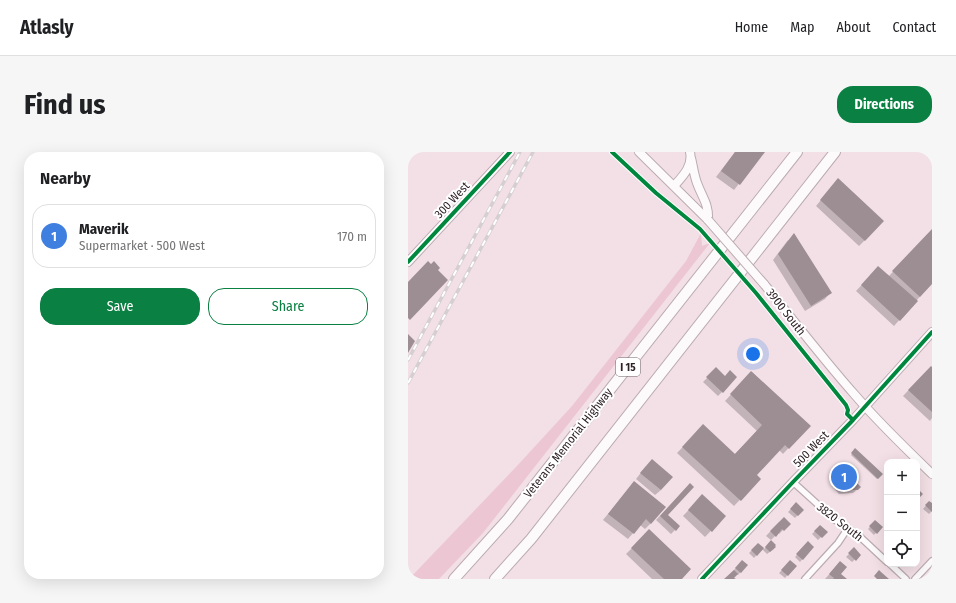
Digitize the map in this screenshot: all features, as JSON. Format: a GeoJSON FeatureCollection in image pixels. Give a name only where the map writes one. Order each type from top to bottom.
{"type":"FeatureCollection","features":[{"type":"Feature","properties":{"kind":"highway","name":"Veterans Memorial Highway"},"geometry":{"type":"LineString","coordinates":[[454,579],[508,519],[798,152]]}},
{"type":"Feature","properties":{"kind":"highway","name":"I 15"},"geometry":{"type":"LineString","coordinates":[[495,579],[531,539],[835,152]]}},
{"type":"Feature","properties":{"kind":"main road","name":"300 West"},"geometry":{"type":"LineString","coordinates":[[408,262],[510,152]]}},
{"type":"Feature","properties":{"kind":"main road","name":"3900 South"},"geometry":{"type":"LineString","coordinates":[[639,152],[708,220],[764,284],[822,356],[865,406],[932,474]]}},
{"type":"Feature","properties":{"kind":"main road"},"geometry":{"type":"LineString","coordinates":[[674,186],[688,168],[691,155]]}},
{"type":"Feature","properties":{"kind":"main road"},"geometry":{"type":"LineString","coordinates":[[691,155],[696,182],[706,202],[708,220]]}},
{"type":"Feature","properties":{"kind":"main road","name":"500 West"},"geometry":{"type":"LineString","coordinates":[[702,579],[793,482],[833,442],[932,332]]}},
{"type":"Feature","properties":{"kind":"street","name":"3820 South"},"geometry":{"type":"LineString","coordinates":[[793,482],[835,520],[857,534],[884,559]]}},
{"type":"Feature","properties":{"kind":"street"},"geometry":{"type":"LineString","coordinates":[[805,579],[838,543],[848,528]]}},
{"type":"Feature","properties":{"kind":"street"},"geometry":{"type":"LineString","coordinates":[[915,579],[932,561]]}},
{"type":"Feature","properties":{"kind":"street"},"geometry":{"type":"LineString","coordinates":[[893,567],[906,579]]}},
{"type":"Feature","properties":{"kind":"shaded area"},"geometry":{"type":"Polygon","coordinates":[[[701,233],[702,246],[710,243],[483,533],[439,579],[409,579],[572,406],[686,261],[701,233]]]}},
{"type":"Feature","properties":{"kind":"building"},"geometry":{"type":"Polygon","coordinates":[[[735,152],[765,152],[740,185],[721,171],[735,152]]]}},
{"type":"Feature","properties":{"kind":"building"},"geometry":{"type":"Polygon","coordinates":[[[838,178],[884,221],[865,241],[820,200],[838,178]]]}},
{"type":"Feature","properties":{"kind":"building"},"geometry":{"type":"Polygon","coordinates":[[[932,229],[932,284],[920,297],[892,271],[932,229]]]}},
{"type":"Feature","properties":{"kind":"building"},"geometry":{"type":"Polygon","coordinates":[[[794,233],[832,293],[811,306],[778,254],[794,233]]]}},
{"type":"Feature","properties":{"kind":"building"},"geometry":{"type":"Polygon","coordinates":[[[428,261],[431,264],[434,261],[440,268],[438,270],[448,280],[410,320],[408,318],[408,282],[428,261]]]}},
{"type":"Feature","properties":{"kind":"building"},"geometry":{"type":"Polygon","coordinates":[[[878,266],[918,301],[900,321],[861,285],[878,266]]]}},
{"type":"Feature","properties":{"kind":"building"},"geometry":{"type":"Polygon","coordinates":[[[408,334],[415,341],[408,353],[408,334]]]}},
{"type":"Feature","properties":{"kind":"building"},"geometry":{"type":"Polygon","coordinates":[[[931,366],[932,367],[932,412],[908,390],[931,366]]]}},
{"type":"Feature","properties":{"kind":"building"},"geometry":{"type":"Polygon","coordinates":[[[716,367],[725,376],[730,370],[737,377],[723,393],[706,377],[716,367]]]}},
{"type":"Feature","properties":{"kind":"building"},"geometry":{"type":"Polygon","coordinates":[[[751,371],[811,426],[789,449],[785,445],[757,475],[761,479],[741,501],[682,447],[703,424],[735,454],[762,425],[730,394],[751,371]]]}},
{"type":"Feature","properties":{"kind":"building"},"geometry":{"type":"Polygon","coordinates":[[[855,448],[883,474],[878,479],[851,453],[855,448]]]}},
{"type":"Feature","properties":{"kind":"building"},"geometry":{"type":"Polygon","coordinates":[[[652,459],[673,477],[661,490],[640,473],[652,459]]]}},
{"type":"Feature","properties":{"kind":"building"},"geometry":{"type":"Polygon","coordinates":[[[837,465],[853,477],[852,478],[861,487],[858,490],[844,490],[836,482],[835,467],[837,465]]]}},
{"type":"Feature","properties":{"kind":"building"},"geometry":{"type":"Polygon","coordinates":[[[634,481],[666,507],[651,524],[646,519],[634,534],[608,514],[634,481]]]}},
{"type":"Feature","properties":{"kind":"building"},"geometry":{"type":"Polygon","coordinates":[[[690,483],[694,487],[668,515],[680,526],[676,531],[660,516],[690,483]]]}},
{"type":"Feature","properties":{"kind":"building"},"geometry":{"type":"Polygon","coordinates":[[[702,494],[726,516],[712,532],[688,510],[702,494]]]}},
{"type":"Feature","properties":{"kind":"building"},"geometry":{"type":"Polygon","coordinates":[[[929,501],[932,503],[932,512],[925,505],[929,501]]]}},
{"type":"Feature","properties":{"kind":"building"},"geometry":{"type":"Polygon","coordinates":[[[796,502],[804,510],[798,516],[790,509],[796,502]]]}},
{"type":"Feature","properties":{"kind":"building"},"geometry":{"type":"Polygon","coordinates":[[[784,517],[791,524],[784,531],[782,529],[776,537],[770,531],[784,517]]]}},
{"type":"Feature","properties":{"kind":"building"},"geometry":{"type":"Polygon","coordinates":[[[875,520],[883,527],[877,534],[869,526],[875,520]]]}},
{"type":"Feature","properties":{"kind":"building"},"geometry":{"type":"Polygon","coordinates":[[[820,525],[828,532],[822,538],[814,531],[820,525]]]}},
{"type":"Feature","properties":{"kind":"building"},"geometry":{"type":"Polygon","coordinates":[[[649,529],[691,569],[682,579],[664,579],[631,548],[649,529]]]}},
{"type":"Feature","properties":{"kind":"building"},"geometry":{"type":"Polygon","coordinates":[[[771,540],[776,547],[770,552],[765,547],[771,540]]]}},
{"type":"Feature","properties":{"kind":"building"},"geometry":{"type":"Polygon","coordinates":[[[808,541],[814,547],[803,560],[796,554],[808,541]]]}},
{"type":"Feature","properties":{"kind":"building"},"geometry":{"type":"Polygon","coordinates":[[[758,543],[764,548],[757,556],[751,550],[758,543]]]}},
{"type":"Feature","properties":{"kind":"building"},"geometry":{"type":"Polygon","coordinates":[[[854,547],[861,555],[856,561],[848,553],[854,547]]]}},
{"type":"Feature","properties":{"kind":"building"},"geometry":{"type":"Polygon","coordinates":[[[742,560],[748,565],[741,573],[735,568],[742,560]]]}},
{"type":"Feature","properties":{"kind":"building"},"geometry":{"type":"Polygon","coordinates":[[[790,560],[797,566],[788,576],[781,570],[790,560]]]}},
{"type":"Feature","properties":{"kind":"building"},"geometry":{"type":"Polygon","coordinates":[[[840,561],[847,567],[841,574],[847,579],[833,579],[834,578],[829,574],[840,561]]]}},
{"type":"Feature","properties":{"kind":"building"},"geometry":{"type":"Polygon","coordinates":[[[734,570],[738,574],[734,578],[736,579],[724,579],[734,570]]]}},
{"type":"Feature","properties":{"kind":"building"},"geometry":{"type":"Polygon","coordinates":[[[879,570],[889,579],[877,579],[874,576],[879,570]]]}},
{"type":"Feature","properties":{"kind":"railway"},"geometry":{"type":"LineString","coordinates":[[408,360],[520,152]]}},
{"type":"Feature","properties":{"kind":"railway"},"geometry":{"type":"LineString","coordinates":[[408,383],[533,152]]}},
{"type":"Feature","properties":{"kind":"cycle path"},"geometry":{"type":"LineString","coordinates":[[408,262],[510,152]]}},
{"type":"Feature","properties":{"kind":"cycle path"},"geometry":{"type":"LineString","coordinates":[[612,152],[656,193],[700,229],[756,293],[846,405],[848,410],[847,414],[853,420]]}},
{"type":"Feature","properties":{"kind":"cycle path"},"geometry":{"type":"LineString","coordinates":[[702,579],[853,420],[932,332]]}},
{"type":"Feature","properties":{"kind":"place","name":"Maverik"},"geometry":{"type":"Point","coordinates":[844,477]}}]}
